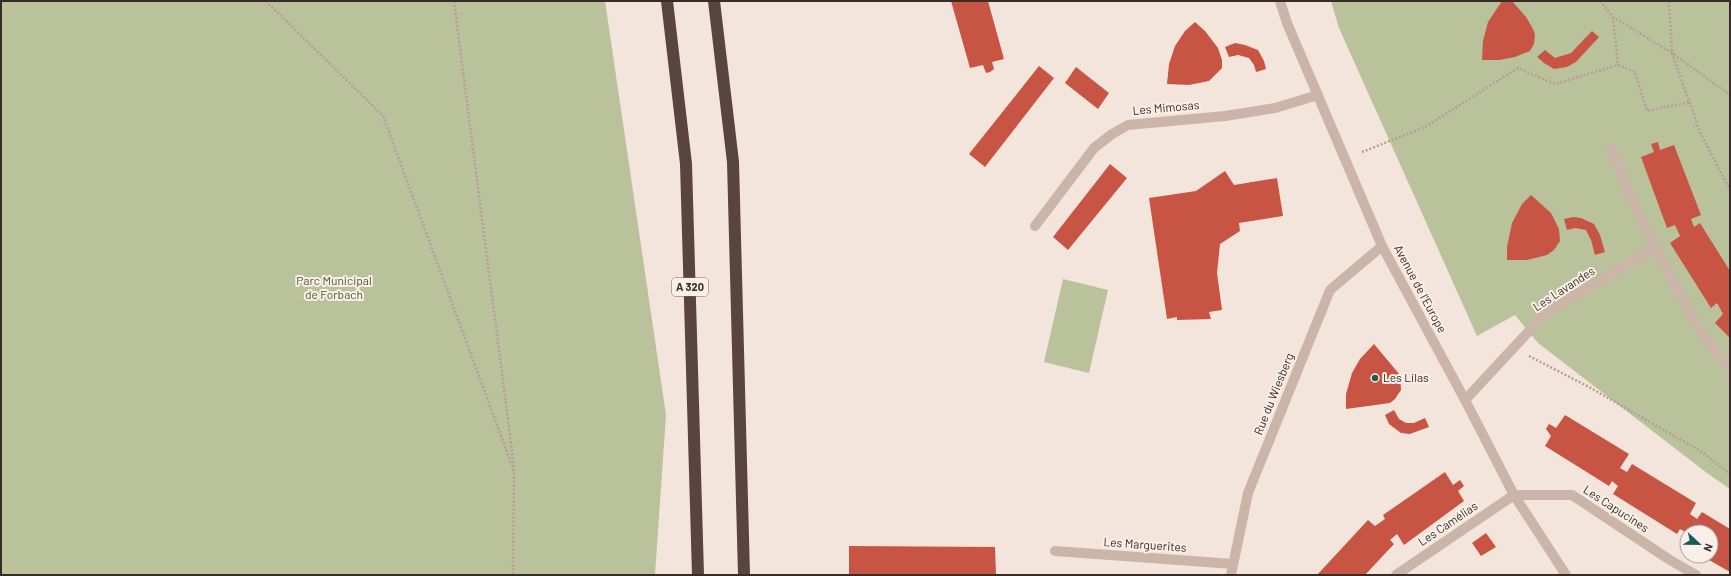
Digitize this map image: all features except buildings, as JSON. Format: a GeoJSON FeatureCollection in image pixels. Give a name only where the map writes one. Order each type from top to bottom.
{"type":"FeatureCollection","features":[{"type":"Feature","properties":{"kind":"highway","name":"A 320"},"geometry":{"type":"LineString","coordinates":[[667,1],[686,164],[698,575]]}},
{"type":"Feature","properties":{"kind":"highway"},"geometry":{"type":"LineString","coordinates":[[714,1],[733,162],[744,575]]}},
{"type":"Feature","properties":{"kind":"street","name":"Avenue de l'Europe"},"geometry":{"type":"LineString","coordinates":[[1280,1],[1287,23],[1382,246],[1465,400],[1514,495],[1566,575]]}},
{"type":"Feature","properties":{"kind":"street","name":"Les Mimosas"},"geometry":{"type":"LineString","coordinates":[[1035,226],[1094,148],[1112,134],[1128,125],[1225,116],[1275,108],[1318,95]]}},
{"type":"Feature","properties":{"kind":"street"},"geometry":{"type":"LineString","coordinates":[[1611,149],[1630,195],[1655,247],[1703,336],[1730,368]]}},
{"type":"Feature","properties":{"kind":"street","name":"Rue du Wiesberg"},"geometry":{"type":"LineString","coordinates":[[1231,575],[1248,493],[1330,290],[1382,246]]}},
{"type":"Feature","properties":{"kind":"street","name":"Les Lavandes"},"geometry":{"type":"LineString","coordinates":[[1465,400],[1544,315],[1655,247]]}},
{"type":"Feature","properties":{"kind":"street","name":"Les Camélias"},"geometry":{"type":"LineString","coordinates":[[1396,575],[1514,495]]}},
{"type":"Feature","properties":{"kind":"street","name":"Les Capucines"},"geometry":{"type":"LineString","coordinates":[[1514,495],[1572,495],[1670,560],[1696,575]]}},
{"type":"Feature","properties":{"kind":"street","name":"Les Marguerites"},"geometry":{"type":"LineString","coordinates":[[1055,552],[1234,564]]}},
{"type":"Feature","properties":{"kind":"path"},"geometry":{"type":"LineString","coordinates":[[266,1],[383,116],[514,471]]}},
{"type":"Feature","properties":{"kind":"path"},"geometry":{"type":"LineString","coordinates":[[454,1],[514,471],[514,575]]}},
{"type":"Feature","properties":{"kind":"path"},"geometry":{"type":"LineString","coordinates":[[1600,1],[1613,17],[1672,53],[1730,95]]}},
{"type":"Feature","properties":{"kind":"path"},"geometry":{"type":"LineString","coordinates":[[1669,1],[1672,53],[1700,132],[1730,190]]}},
{"type":"Feature","properties":{"kind":"path"},"geometry":{"type":"LineString","coordinates":[[1613,17],[1618,65]]}},
{"type":"Feature","properties":{"kind":"path"},"geometry":{"type":"LineString","coordinates":[[1345,159],[1425,127],[1518,68],[1555,84],[1618,65],[1635,72],[1647,112],[1690,102]]}},
{"type":"Feature","properties":{"kind":"path"},"geometry":{"type":"LineString","coordinates":[[1513,348],[1589,387],[1696,448],[1730,474]]}},
{"type":"Feature","properties":{"kind":"green space","name":"Parc Municipal de Forbach"},"geometry":{"type":"Polygon","coordinates":[[[1,1],[605,1],[666,415],[655,575],[1,575],[1,1]]]}},
{"type":"Feature","properties":{"kind":"green space"},"geometry":{"type":"Polygon","coordinates":[[[1331,1],[1730,1],[1730,489],[1538,343],[1515,315],[1477,336],[1339,28],[1331,1]]]}},
{"type":"Feature","properties":{"kind":"green space"},"geometry":{"type":"Polygon","coordinates":[[[1063,279],[1108,290],[1089,373],[1044,362],[1063,279]]]}},
{"type":"Feature","properties":{"kind":"place","name":"Les Lilas"},"geometry":{"type":"Point","coordinates":[1375,378]}}]}
